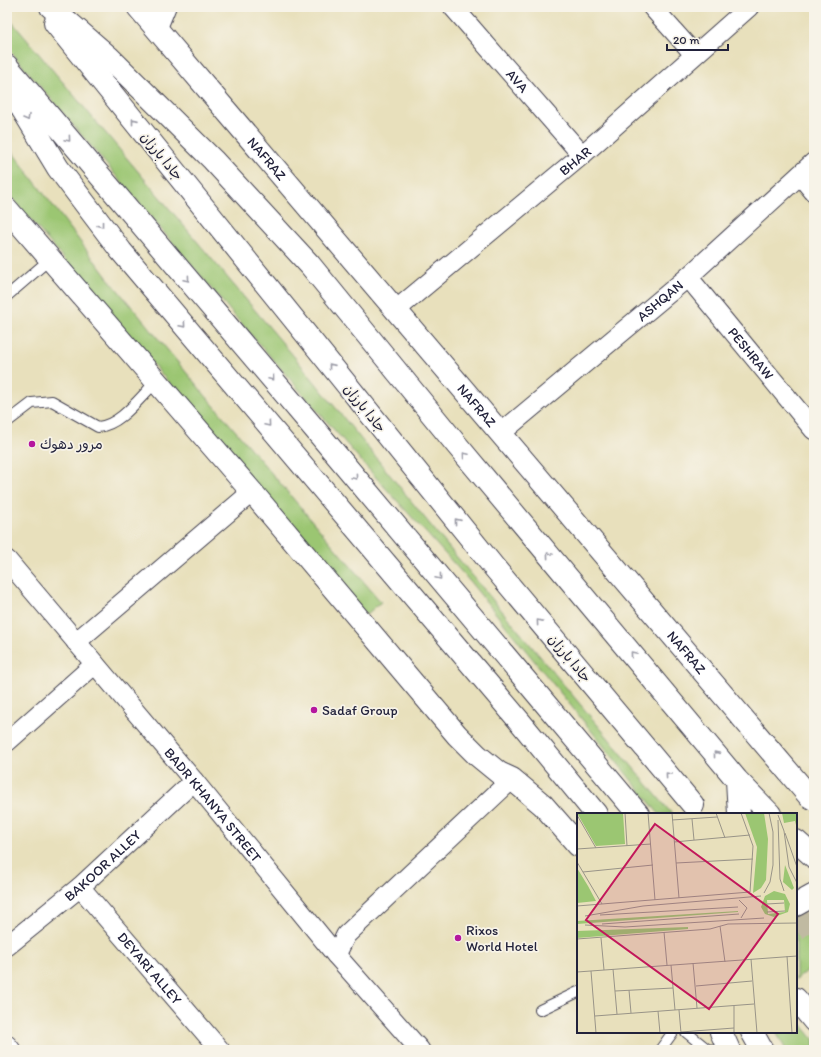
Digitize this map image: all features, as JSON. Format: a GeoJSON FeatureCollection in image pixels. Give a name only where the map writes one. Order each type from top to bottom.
{"type":"FeatureCollection","features":[{"type":"Feature","properties":{"kind":"main road","name":"جادا بارزان"},"geometry":{"type":"LineString","coordinates":[[42,7],[493,566],[693,805]]}},
{"type":"Feature","properties":{"kind":"main road"},"geometry":{"type":"LineString","coordinates":[[51,7],[109,57],[137,84],[213,160],[310,265],[456,444],[738,780],[769,813]]}},
{"type":"Feature","properties":{"kind":"main road","name":"NAFRAZ"},"geometry":{"type":"LineString","coordinates":[[138,7],[808,796],[814,799]]}},
{"type":"Feature","properties":{"kind":"main road"},"geometry":{"type":"LineString","coordinates":[[7,66],[637,813]]}},
{"type":"Feature","properties":{"kind":"main road"},"geometry":{"type":"LineString","coordinates":[[7,84],[58,168],[126,257],[511,711],[595,813]]}},
{"type":"Feature","properties":{"kind":"main road"},"geometry":{"type":"LineString","coordinates":[[7,209],[252,492],[457,735],[499,774],[512,779],[544,805],[577,844]]}},
{"type":"Feature","properties":{"kind":"main road"},"geometry":{"type":"LineString","coordinates":[[738,780],[739,813]]}},
{"type":"Feature","properties":{"kind":"main road"},"geometry":{"type":"LineString","coordinates":[[797,842],[814,857]]}},
{"type":"Feature","properties":{"kind":"main road"},"geometry":{"type":"LineString","coordinates":[[797,904],[814,895]]}},
{"type":"Feature","properties":{"kind":"main road"},"geometry":{"type":"LineString","coordinates":[[797,1001],[814,1021]]}},
{"type":"Feature","properties":{"kind":"main road"},"geometry":{"type":"LineString","coordinates":[[722,1033],[730,1050]]}},
{"type":"Feature","properties":{"kind":"main road"},"geometry":{"type":"LineString","coordinates":[[753,1033],[762,1050]]}},
{"type":"Feature","properties":{"kind":"street"},"geometry":{"type":"LineString","coordinates":[[157,29],[166,7]]}},
{"type":"Feature","properties":{"kind":"street","name":"AVA"},"geometry":{"type":"LineString","coordinates":[[453,7],[582,155]]}},
{"type":"Feature","properties":{"kind":"street"},"geometry":{"type":"LineString","coordinates":[[652,7],[694,54]]}},
{"type":"Feature","properties":{"kind":"street","name":"BHAR"},"geometry":{"type":"LineString","coordinates":[[396,310],[582,155],[694,54],[750,7]]}},
{"type":"Feature","properties":{"kind":"street","name":"ASHQAN"},"geometry":{"type":"LineString","coordinates":[[501,433],[688,277],[814,162]]}},
{"type":"Feature","properties":{"kind":"street"},"geometry":{"type":"LineString","coordinates":[[800,174],[814,192]]}},
{"type":"Feature","properties":{"kind":"street","name":"PESHRAW"},"geometry":{"type":"LineString","coordinates":[[688,277],[814,430]]}},
{"type":"Feature","properties":{"kind":"street"},"geometry":{"type":"LineString","coordinates":[[76,642],[252,492]]}},
{"type":"Feature","properties":{"kind":"street","name":"BADR KHANYA STREET"},"geometry":{"type":"LineString","coordinates":[[7,560],[194,781],[336,955],[420,1050]]}},
{"type":"Feature","properties":{"kind":"street"},"geometry":{"type":"LineString","coordinates":[[7,742],[94,664]]}},
{"type":"Feature","properties":{"kind":"street"},"geometry":{"type":"LineString","coordinates":[[336,955],[346,935],[512,779]]}},
{"type":"Feature","properties":{"kind":"street","name":"BAKOOR ALLEY"},"geometry":{"type":"LineString","coordinates":[[7,946],[80,887],[194,781]]}},
{"type":"Feature","properties":{"kind":"street","name":"DEYARI ALLEY"},"geometry":{"type":"LineString","coordinates":[[80,887],[220,1050]]}},
{"type":"Feature","properties":{"kind":"street"},"geometry":{"type":"LineString","coordinates":[[7,1045],[11,1050]]}},
{"type":"Feature","properties":{"kind":"lane"},"geometry":{"type":"LineString","coordinates":[[7,296],[50,259]]}},
{"type":"Feature","properties":{"kind":"lane"},"geometry":{"type":"LineString","coordinates":[[7,422],[32,404],[52,401],[98,427],[105,427],[120,417],[156,382]]}},
{"type":"Feature","properties":{"kind":"lane"},"geometry":{"type":"LineString","coordinates":[[540,1010],[577,992]]}},
{"type":"Feature","properties":{"kind":"lane"},"geometry":{"type":"LineString","coordinates":[[660,1050],[672,1033]]}},
{"type":"Feature","properties":{"kind":"lane"},"geometry":{"type":"LineString","coordinates":[[687,1033],[707,1049],[713,1050]]}},
{"type":"Feature","properties":{"kind":"green space"},"geometry":{"type":"Polygon","coordinates":[[[7,16],[297,360],[441,538],[671,813],[658,813],[466,577],[371,472],[233,314],[7,47],[7,16]]]}},
{"type":"Feature","properties":{"kind":"green space"},"geometry":{"type":"Polygon","coordinates":[[[7,145],[107,277],[381,602],[366,615],[7,192],[7,145]]]}},
{"type":"Feature","properties":{"kind":"green space"},"geometry":{"type":"Polygon","coordinates":[[[814,917],[814,965],[797,979],[797,928],[814,917]]]}},
{"type":"Feature","properties":{"kind":"green space"},"geometry":{"type":"Polygon","coordinates":[[[797,1019],[814,1040],[814,1050],[786,1050],[777,1033],[797,1033],[797,1019]]]}},
{"type":"Feature","properties":{"kind":"tunnel"},"geometry":{"type":"LineString","coordinates":[[797,916],[814,934]]}},
{"type":"Feature","properties":{"kind":"place","name":"مرور دهوك"},"geometry":{"type":"Point","coordinates":[32,444]}},
{"type":"Feature","properties":{"kind":"place","name":"Sadaf Group"},"geometry":{"type":"Point","coordinates":[314,710]}},
{"type":"Feature","properties":{"kind":"place","name":"Rixos World Hotel"},"geometry":{"type":"Point","coordinates":[458,938]}}]}
